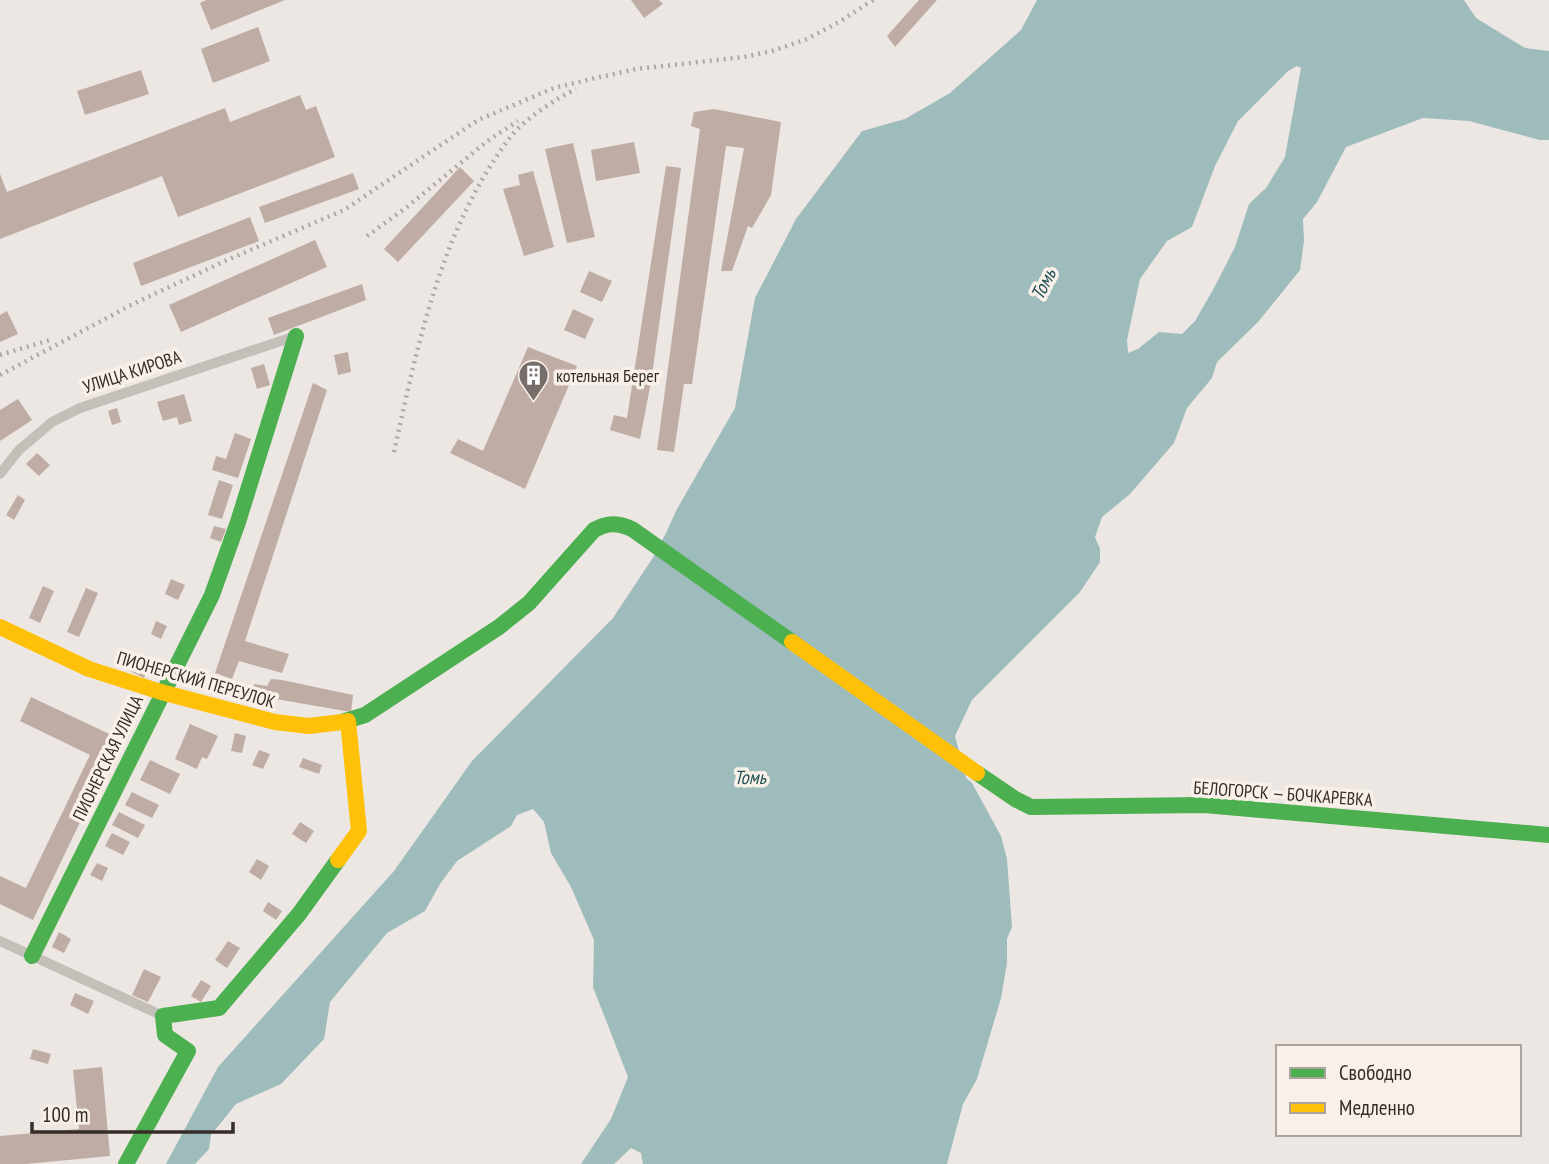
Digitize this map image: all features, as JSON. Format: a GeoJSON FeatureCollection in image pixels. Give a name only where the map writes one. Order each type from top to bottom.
{"type":"FeatureCollection","features":[{"type":"Feature","properties":{"kind":"main road","name":"ПИОНЕРСКАЯ УЛИЦА"},"geometry":{"type":"LineString","coordinates":[[32,956],[212,595],[238,522],[296,336]]}},
{"type":"Feature","properties":{"kind":"main road","name":"ПИОНЕРСКИЙ ПЕРЕУЛОК"},"geometry":{"type":"LineString","coordinates":[[0,627],[100,673],[162,694],[290,726],[322,726],[365,715],[499,627],[529,603],[594,530],[603,524],[619,523],[632,529],[1014,799]]}},
{"type":"Feature","properties":{"kind":"main road"},"geometry":{"type":"LineString","coordinates":[[126,1164],[188,1051],[165,1035],[163,1016],[219,1008],[299,914],[359,831],[348,721]]}},
{"type":"Feature","properties":{"kind":"main road","name":"БЕЛОГОРСК — БОЧКАРЕВКА"},"geometry":{"type":"LineString","coordinates":[[1014,799],[1031,807],[1204,805],[1549,835]]}},
{"type":"Feature","properties":{"kind":"street","name":"УЛИЦА КИРОВА"},"geometry":{"type":"LineString","coordinates":[[0,474],[19,450],[52,422],[80,408],[296,336]]}},
{"type":"Feature","properties":{"kind":"street"},"geometry":{"type":"LineString","coordinates":[[0,942],[163,1016]]}},
{"type":"Feature","properties":{"kind":"water","name":"Томь"},"geometry":{"type":"Polygon","coordinates":[[[1037,0],[1464,0],[1476,18],[1525,48],[1549,51],[1549,140],[1469,121],[1423,118],[1346,147],[1317,202],[1303,219],[1304,241],[1300,270],[1258,322],[1217,362],[1212,378],[1187,408],[1174,443],[1130,494],[1102,517],[1095,537],[1100,549],[1100,562],[1080,592],[972,700],[955,736],[966,778],[972,783],[1001,836],[1007,859],[1012,927],[1007,939],[1007,963],[1001,998],[977,1079],[963,1104],[947,1164],[643,1164],[641,1153],[631,1148],[614,1164],[581,1164],[611,1119],[628,1077],[593,987],[594,940],[571,887],[551,853],[544,822],[533,809],[517,815],[511,826],[457,861],[425,911],[387,933],[330,1002],[324,1039],[281,1084],[236,1104],[211,1135],[209,1149],[195,1164],[166,1164],[218,1067],[394,871],[472,761],[613,618],[652,559],[677,509],[735,408],[755,298],[796,219],[862,131],[905,119],[950,93],[1021,30],[1037,0]],[[1297,66],[1288,71],[1238,121],[1215,166],[1192,227],[1167,241],[1140,279],[1127,340],[1128,353],[1138,349],[1159,332],[1182,334],[1195,321],[1235,247],[1249,204],[1266,188],[1285,157],[1301,68],[1297,66]]]}},
{"type":"Feature","properties":{"kind":"building"},"geometry":{"type":"Polygon","coordinates":[[[206,0],[285,0],[211,30],[200,3],[206,0]]]}},
{"type":"Feature","properties":{"kind":"building"},"geometry":{"type":"Polygon","coordinates":[[[631,0],[659,0],[663,4],[644,18],[631,0]]]}},
{"type":"Feature","properties":{"kind":"building"},"geometry":{"type":"Polygon","coordinates":[[[919,0],[937,0],[895,47],[887,36],[919,0]]]}},
{"type":"Feature","properties":{"kind":"building"},"geometry":{"type":"Polygon","coordinates":[[[258,27],[270,61],[213,83],[201,49],[258,27]]]}},
{"type":"Feature","properties":{"kind":"building"},"geometry":{"type":"Polygon","coordinates":[[[141,70],[149,94],[85,115],[77,91],[141,70]]]}},
{"type":"Feature","properties":{"kind":"building"},"geometry":{"type":"Polygon","coordinates":[[[300,95],[306,110],[316,106],[335,157],[178,217],[162,176],[0,239],[0,174],[7,192],[225,108],[230,122],[300,95]]]}},
{"type":"Feature","properties":{"kind":"building"},"geometry":{"type":"Polygon","coordinates":[[[714,109],[781,122],[771,195],[752,228],[748,226],[732,271],[721,271],[744,148],[726,146],[692,384],[684,384],[674,452],[657,450],[700,129],[691,126],[694,112],[714,109]]]}},
{"type":"Feature","properties":{"kind":"building"},"geometry":{"type":"Polygon","coordinates":[[[634,142],[640,173],[596,181],[591,150],[634,142]]]}},
{"type":"Feature","properties":{"kind":"building"},"geometry":{"type":"Polygon","coordinates":[[[573,143],[595,237],[567,243],[545,149],[573,143]]]}},
{"type":"Feature","properties":{"kind":"building"},"geometry":{"type":"Polygon","coordinates":[[[666,166],[681,168],[651,382],[640,439],[610,430],[614,415],[627,418],[666,166]]]}},
{"type":"Feature","properties":{"kind":"building"},"geometry":{"type":"Polygon","coordinates":[[[460,167],[474,181],[398,262],[384,249],[460,167]]]}},
{"type":"Feature","properties":{"kind":"building"},"geometry":{"type":"Polygon","coordinates":[[[533,171],[554,247],[524,256],[503,189],[520,185],[518,175],[533,171]]]}},
{"type":"Feature","properties":{"kind":"building"},"geometry":{"type":"Polygon","coordinates":[[[353,173],[359,189],[265,223],[259,207],[353,173]]]}},
{"type":"Feature","properties":{"kind":"building"},"geometry":{"type":"Polygon","coordinates":[[[250,217],[259,241],[141,286],[133,263],[250,217]]]}},
{"type":"Feature","properties":{"kind":"building"},"geometry":{"type":"Polygon","coordinates":[[[315,240],[327,267],[181,332],[169,305],[315,240]]]}},
{"type":"Feature","properties":{"kind":"building"},"geometry":{"type":"Polygon","coordinates":[[[589,271],[612,281],[602,302],[580,292],[589,271]]]}},
{"type":"Feature","properties":{"kind":"building"},"geometry":{"type":"Polygon","coordinates":[[[362,284],[366,300],[274,335],[268,318],[362,284]]]}},
{"type":"Feature","properties":{"kind":"building"},"geometry":{"type":"Polygon","coordinates":[[[573,309],[594,319],[585,339],[564,330],[573,309]]]}},
{"type":"Feature","properties":{"kind":"building"},"geometry":{"type":"Polygon","coordinates":[[[7,311],[18,334],[0,342],[0,315],[7,311]]]}},
{"type":"Feature","properties":{"kind":"building","name":"котельная Берег"},"geometry":{"type":"Polygon","coordinates":[[[528,347],[577,366],[525,489],[450,453],[458,439],[483,451],[528,347]]]}},
{"type":"Feature","properties":{"kind":"building"},"geometry":{"type":"Polygon","coordinates":[[[348,352],[351,372],[338,375],[334,355],[348,352]]]}},
{"type":"Feature","properties":{"kind":"building"},"geometry":{"type":"Polygon","coordinates":[[[264,364],[270,385],[257,389],[251,368],[264,364]]]}},
{"type":"Feature","properties":{"kind":"building"},"geometry":{"type":"Polygon","coordinates":[[[313,383],[327,390],[245,641],[289,654],[282,673],[239,661],[232,679],[215,673],[313,383]]]}},
{"type":"Feature","properties":{"kind":"building"},"geometry":{"type":"Polygon","coordinates":[[[184,394],[192,421],[179,425],[177,417],[163,421],[157,402],[184,394]]]}},
{"type":"Feature","properties":{"kind":"building"},"geometry":{"type":"Polygon","coordinates":[[[18,399],[32,420],[0,441],[0,410],[18,399]]]}},
{"type":"Feature","properties":{"kind":"building"},"geometry":{"type":"Polygon","coordinates":[[[117,408],[121,422],[112,425],[108,411],[117,408]]]}},
{"type":"Feature","properties":{"kind":"building"},"geometry":{"type":"Polygon","coordinates":[[[235,433],[251,439],[238,478],[212,470],[216,456],[226,459],[235,433]]]}},
{"type":"Feature","properties":{"kind":"building"},"geometry":{"type":"Polygon","coordinates":[[[37,453],[50,465],[39,476],[26,464],[37,453]]]}},
{"type":"Feature","properties":{"kind":"building"},"geometry":{"type":"Polygon","coordinates":[[[219,480],[233,485],[222,519],[208,515],[219,480]]]}},
{"type":"Feature","properties":{"kind":"building"},"geometry":{"type":"Polygon","coordinates":[[[18,495],[25,500],[14,520],[6,515],[18,495]]]}},
{"type":"Feature","properties":{"kind":"building"},"geometry":{"type":"Polygon","coordinates":[[[214,526],[226,529],[221,542],[210,538],[214,526]]]}},
{"type":"Feature","properties":{"kind":"building"},"geometry":{"type":"Polygon","coordinates":[[[171,579],[185,585],[178,600],[165,594],[171,579]]]}},
{"type":"Feature","properties":{"kind":"building"},"geometry":{"type":"Polygon","coordinates":[[[43,586],[54,591],[40,623],[29,618],[43,586]]]}},
{"type":"Feature","properties":{"kind":"building"},"geometry":{"type":"Polygon","coordinates":[[[86,588],[98,593],[79,637],[67,632],[86,588]]]}},
{"type":"Feature","properties":{"kind":"building"},"geometry":{"type":"Polygon","coordinates":[[[156,621],[167,626],[161,639],[151,634],[156,621]]]}},
{"type":"Feature","properties":{"kind":"building"},"geometry":{"type":"Polygon","coordinates":[[[136,658],[150,664],[144,678],[130,671],[136,658]]]}},
{"type":"Feature","properties":{"kind":"building"},"geometry":{"type":"Polygon","coordinates":[[[271,679],[353,695],[351,712],[252,695],[254,684],[267,686],[271,679]]]}},
{"type":"Feature","properties":{"kind":"building"},"geometry":{"type":"Polygon","coordinates":[[[31,697],[120,739],[33,920],[0,904],[0,876],[26,888],[90,755],[20,721],[31,697]]]}},
{"type":"Feature","properties":{"kind":"building"},"geometry":{"type":"Polygon","coordinates":[[[190,724],[218,736],[207,759],[202,757],[197,769],[175,759],[190,724]]]}},
{"type":"Feature","properties":{"kind":"building"},"geometry":{"type":"Polygon","coordinates":[[[235,733],[246,736],[242,753],[231,751],[235,733]]]}},
{"type":"Feature","properties":{"kind":"building"},"geometry":{"type":"Polygon","coordinates":[[[259,750],[270,754],[263,769],[252,765],[259,750]]]}},
{"type":"Feature","properties":{"kind":"building"},"geometry":{"type":"Polygon","coordinates":[[[303,758],[322,765],[319,774],[299,767],[303,758]]]}},
{"type":"Feature","properties":{"kind":"building"},"geometry":{"type":"Polygon","coordinates":[[[150,760],[180,774],[170,794],[140,780],[150,760]]]}},
{"type":"Feature","properties":{"kind":"building"},"geometry":{"type":"Polygon","coordinates":[[[132,792],[159,805],[152,818],[125,805],[132,792]]]}},
{"type":"Feature","properties":{"kind":"building"},"geometry":{"type":"Polygon","coordinates":[[[119,812],[145,825],[138,838],[112,825],[119,812]]]}},
{"type":"Feature","properties":{"kind":"building"},"geometry":{"type":"Polygon","coordinates":[[[300,822],[314,831],[306,843],[292,834],[300,822]]]}},
{"type":"Feature","properties":{"kind":"building"},"geometry":{"type":"Polygon","coordinates":[[[112,833],[130,842],[123,855],[105,846],[112,833]]]}},
{"type":"Feature","properties":{"kind":"building"},"geometry":{"type":"Polygon","coordinates":[[[257,859],[269,866],[261,880],[249,872],[257,859]]]}},
{"type":"Feature","properties":{"kind":"building"},"geometry":{"type":"Polygon","coordinates":[[[97,863],[108,868],[102,881],[90,875],[97,863]]]}},
{"type":"Feature","properties":{"kind":"building"},"geometry":{"type":"Polygon","coordinates":[[[268,902],[282,911],[276,920],[263,911],[268,902]]]}},
{"type":"Feature","properties":{"kind":"building"},"geometry":{"type":"Polygon","coordinates":[[[59,932],[71,939],[64,953],[52,947],[59,932]]]}},
{"type":"Feature","properties":{"kind":"building"},"geometry":{"type":"Polygon","coordinates":[[[228,941],[240,948],[227,968],[215,960],[228,941]]]}},
{"type":"Feature","properties":{"kind":"building"},"geometry":{"type":"Polygon","coordinates":[[[144,969],[161,977],[148,1002],[132,995],[144,969]]]}},
{"type":"Feature","properties":{"kind":"building"},"geometry":{"type":"Polygon","coordinates":[[[201,980],[211,986],[201,1002],[191,996],[201,980]]]}},
{"type":"Feature","properties":{"kind":"building"},"geometry":{"type":"Polygon","coordinates":[[[75,993],[94,1001],[88,1014],[70,1005],[75,993]]]}},
{"type":"Feature","properties":{"kind":"building"},"geometry":{"type":"Polygon","coordinates":[[[33,1049],[51,1054],[48,1064],[30,1059],[33,1049]]]}},
{"type":"Feature","properties":{"kind":"building"},"geometry":{"type":"Polygon","coordinates":[[[102,1067],[110,1156],[0,1164],[0,1136],[79,1129],[73,1070],[102,1067]]]}},
{"type":"Feature","properties":{"kind":"railway"},"geometry":{"type":"LineString","coordinates":[[0,375],[133,304],[344,210],[478,120],[554,88],[596,78],[636,69],[744,57],[772,51],[807,39],[873,0]]}},
{"type":"Feature","properties":{"kind":"railway"},"geometry":{"type":"LineString","coordinates":[[394,452],[423,328],[450,246],[467,207],[488,170],[517,129],[542,109],[576,89]]}},
{"type":"Feature","properties":{"kind":"railway"},"geometry":{"type":"LineString","coordinates":[[367,236],[490,139],[518,121]]}},
{"type":"Feature","properties":{"kind":"railway"},"geometry":{"type":"LineString","coordinates":[[0,355],[53,339]]}},
{"type":"Feature","properties":{"kind":"traffic: fast"},"geometry":{"type":"LineString","coordinates":[[32,956],[212,595],[238,522],[296,336]]}},
{"type":"Feature","properties":{"kind":"traffic: fast"},"geometry":{"type":"LineString","coordinates":[[342,722],[365,715],[499,627],[529,603],[594,530],[608,525],[632,529],[792,642]]}},
{"type":"Feature","properties":{"kind":"traffic: fast"},"geometry":{"type":"LineString","coordinates":[[977,773],[1031,807],[1204,805],[1549,835]]}},
{"type":"Feature","properties":{"kind":"traffic: fast"},"geometry":{"type":"LineString","coordinates":[[126,1164],[188,1051],[165,1035],[163,1016],[219,1008],[299,914],[338,860]]}},
{"type":"Feature","properties":{"kind":"traffic: slow"},"geometry":{"type":"LineString","coordinates":[[0,627],[89,669],[161,692],[275,722],[309,726],[342,722]]}},
{"type":"Feature","properties":{"kind":"traffic: slow"},"geometry":{"type":"LineString","coordinates":[[792,642],[977,773]]}},
{"type":"Feature","properties":{"kind":"traffic: slow"},"geometry":{"type":"LineString","coordinates":[[338,860],[359,831],[348,721]]}},
{"type":"Feature","properties":{"kind":"place","name":"котельная Берег"},"geometry":{"type":"Point","coordinates":[533,403]}}]}
